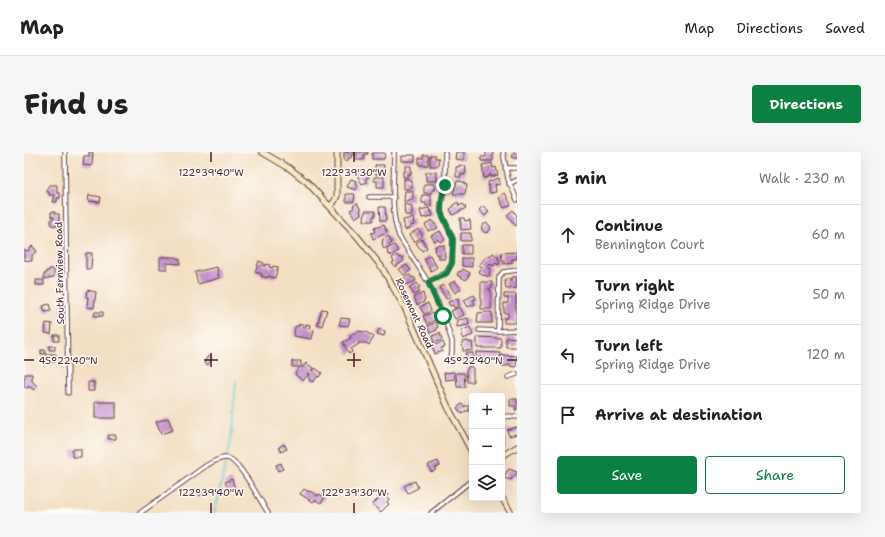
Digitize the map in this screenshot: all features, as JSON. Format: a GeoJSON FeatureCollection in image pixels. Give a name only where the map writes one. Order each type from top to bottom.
{"type":"FeatureCollection","features":[{"type":"Feature","properties":{"kind":"main road","name":"Rosemont Road"},"geometry":{"type":"LineString","coordinates":[[262,152],[300,176],[330,206],[365,245],[392,283],[405,308],[448,408],[469,446]]}},
{"type":"Feature","properties":{"kind":"main road"},"geometry":{"type":"LineString","coordinates":[[330,206],[337,196],[337,152]]}},
{"type":"Feature","properties":{"kind":"main road"},"geometry":{"type":"LineString","coordinates":[[505,454],[517,447]]}},
{"type":"Feature","properties":{"kind":"main road"},"geometry":{"type":"LineString","coordinates":[[504,501],[511,513]]}},
{"type":"Feature","properties":{"kind":"street","name":"South Fernview Road"},"geometry":{"type":"LineString","coordinates":[[65,152],[68,393]]}},
{"type":"Feature","properties":{"kind":"street"},"geometry":{"type":"LineString","coordinates":[[394,152],[396,230],[428,282],[443,314],[452,341],[451,361]]}},
{"type":"Feature","properties":{"kind":"street"},"geometry":{"type":"LineString","coordinates":[[428,282],[447,273],[452,263],[453,239],[441,212],[445,185],[446,152]]}},
{"type":"Feature","properties":{"kind":"street"},"geometry":{"type":"LineString","coordinates":[[503,152],[509,184],[517,200]]}},
{"type":"Feature","properties":{"kind":"street"},"geometry":{"type":"LineString","coordinates":[[505,168],[517,168]]}},
{"type":"Feature","properties":{"kind":"street"},"geometry":{"type":"LineString","coordinates":[[509,184],[517,180]]}},
{"type":"Feature","properties":{"kind":"street"},"geometry":{"type":"LineString","coordinates":[[369,197],[394,197]]}},
{"type":"Feature","properties":{"kind":"street"},"geometry":{"type":"LineString","coordinates":[[498,331],[499,277],[503,272],[517,270]]}},
{"type":"Feature","properties":{"kind":"street"},"geometry":{"type":"LineString","coordinates":[[479,330],[517,330]]}},
{"type":"Feature","properties":{"kind":"street"},"geometry":{"type":"LineString","coordinates":[[508,377],[517,374]]}},
{"type":"Feature","properties":{"kind":"street"},"geometry":{"type":"LineString","coordinates":[[505,417],[517,417]]}},
{"type":"Feature","properties":{"kind":"street"},"geometry":{"type":"LineString","coordinates":[[140,513],[206,465],[226,458],[235,461],[268,513]]}},
{"type":"Feature","properties":{"kind":"street"},"geometry":{"type":"LineString","coordinates":[[431,513],[469,482]]}},
{"type":"Feature","properties":{"kind":"building"},"geometry":{"type":"Polygon","coordinates":[[[89,152],[93,152],[92,166],[83,165],[84,156],[89,156],[89,152]]]}},
{"type":"Feature","properties":{"kind":"building"},"geometry":{"type":"Polygon","coordinates":[[[344,152],[355,152],[355,155],[351,155],[351,158],[348,158],[348,161],[344,161],[344,152]]]}},
{"type":"Feature","properties":{"kind":"building"},"geometry":{"type":"Polygon","coordinates":[[[357,152],[368,152],[368,154],[364,154],[364,160],[357,160],[357,152]]]}},
{"type":"Feature","properties":{"kind":"building"},"geometry":{"type":"Polygon","coordinates":[[[456,152],[464,152],[464,160],[455,159],[456,152]]]}},
{"type":"Feature","properties":{"kind":"building"},"geometry":{"type":"Polygon","coordinates":[[[486,152],[493,152],[493,161],[481,161],[481,157],[486,157],[486,152]]]}},
{"type":"Feature","properties":{"kind":"building"},"geometry":{"type":"Polygon","coordinates":[[[514,152],[517,152],[517,159],[512,157],[514,152]]]}},
{"type":"Feature","properties":{"kind":"building"},"geometry":{"type":"Polygon","coordinates":[[[372,153],[385,153],[384,159],[372,159],[372,153]]]}},
{"type":"Feature","properties":{"kind":"building"},"geometry":{"type":"Polygon","coordinates":[[[415,155],[415,161],[402,161],[402,156],[415,155]]]}},
{"type":"Feature","properties":{"kind":"building"},"geometry":{"type":"Polygon","coordinates":[[[423,155],[428,155],[428,165],[419,165],[419,158],[423,158],[423,155]]]}},
{"type":"Feature","properties":{"kind":"building"},"geometry":{"type":"Polygon","coordinates":[[[430,155],[435,155],[435,158],[439,158],[438,166],[430,166],[430,155]]]}},
{"type":"Feature","properties":{"kind":"building"},"geometry":{"type":"Polygon","coordinates":[[[492,163],[493,168],[496,167],[498,175],[491,177],[491,175],[489,175],[489,177],[484,178],[482,165],[492,163]]]}},
{"type":"Feature","properties":{"kind":"building"},"geometry":{"type":"Polygon","coordinates":[[[375,165],[384,165],[384,174],[375,174],[375,165]]]}},
{"type":"Feature","properties":{"kind":"building"},"geometry":{"type":"Polygon","coordinates":[[[459,165],[466,166],[465,175],[461,174],[461,177],[456,177],[456,167],[459,167],[459,165]]]}},
{"type":"Feature","properties":{"kind":"building"},"geometry":{"type":"Polygon","coordinates":[[[405,166],[411,166],[411,174],[408,174],[408,177],[403,177],[405,166]]]}},
{"type":"Feature","properties":{"kind":"building"},"geometry":{"type":"Polygon","coordinates":[[[365,170],[369,177],[365,179],[367,182],[362,184],[357,175],[365,170]]]}},
{"type":"Feature","properties":{"kind":"building"},"geometry":{"type":"Polygon","coordinates":[[[426,172],[437,172],[437,181],[426,181],[426,172]]]}},
{"type":"Feature","properties":{"kind":"building"},"geometry":{"type":"Polygon","coordinates":[[[374,177],[384,177],[384,187],[377,187],[377,181],[374,181],[374,177]]]}},
{"type":"Feature","properties":{"kind":"building"},"geometry":{"type":"Polygon","coordinates":[[[499,178],[500,184],[495,185],[496,192],[490,193],[488,182],[499,178]]]}},
{"type":"Feature","properties":{"kind":"building"},"geometry":{"type":"Polygon","coordinates":[[[351,179],[356,181],[355,184],[358,185],[356,190],[347,187],[351,179]]]}},
{"type":"Feature","properties":{"kind":"building"},"geometry":{"type":"Polygon","coordinates":[[[404,179],[410,179],[410,181],[412,181],[412,187],[410,187],[410,189],[404,189],[404,179]]]}},
{"type":"Feature","properties":{"kind":"building"},"geometry":{"type":"Polygon","coordinates":[[[457,181],[464,182],[464,184],[467,185],[465,194],[453,194],[457,181]]]}},
{"type":"Feature","properties":{"kind":"building"},"geometry":{"type":"Polygon","coordinates":[[[424,184],[435,184],[435,190],[432,190],[432,193],[424,193],[424,184]]]}},
{"type":"Feature","properties":{"kind":"building"},"geometry":{"type":"Polygon","coordinates":[[[49,185],[57,185],[57,193],[60,193],[60,198],[57,198],[57,202],[53,202],[55,195],[49,195],[49,192],[47,192],[49,185]]]}},
{"type":"Feature","properties":{"kind":"building"},"geometry":{"type":"Polygon","coordinates":[[[405,191],[413,191],[413,200],[407,200],[407,202],[404,202],[405,191]]]}},
{"type":"Feature","properties":{"kind":"building"},"geometry":{"type":"Polygon","coordinates":[[[505,193],[511,205],[504,208],[499,198],[505,193]]]}},
{"type":"Feature","properties":{"kind":"building"},"geometry":{"type":"Polygon","coordinates":[[[346,194],[355,194],[354,202],[346,202],[346,194]]]}},
{"type":"Feature","properties":{"kind":"building"},"geometry":{"type":"Polygon","coordinates":[[[89,195],[101,197],[100,202],[88,201],[89,195]]]}},
{"type":"Feature","properties":{"kind":"building"},"geometry":{"type":"Polygon","coordinates":[[[422,195],[431,195],[431,206],[426,206],[426,203],[422,203],[422,195]]]}},
{"type":"Feature","properties":{"kind":"building"},"geometry":{"type":"Polygon","coordinates":[[[458,202],[459,206],[463,204],[466,208],[453,215],[450,209],[458,202]]]}},
{"type":"Feature","properties":{"kind":"building"},"geometry":{"type":"Polygon","coordinates":[[[357,203],[361,210],[361,214],[355,218],[350,210],[354,208],[353,206],[357,203]]]}},
{"type":"Feature","properties":{"kind":"building"},"geometry":{"type":"Polygon","coordinates":[[[404,204],[412,206],[412,215],[405,215],[404,204]]]}},
{"type":"Feature","properties":{"kind":"building"},"geometry":{"type":"Polygon","coordinates":[[[483,206],[489,211],[485,216],[479,210],[483,206]]]}},
{"type":"Feature","properties":{"kind":"building"},"geometry":{"type":"Polygon","coordinates":[[[379,207],[385,207],[386,221],[380,221],[379,207]]]}},
{"type":"Feature","properties":{"kind":"building"},"geometry":{"type":"Polygon","coordinates":[[[429,208],[430,212],[432,211],[433,216],[422,218],[420,210],[429,208]]]}},
{"type":"Feature","properties":{"kind":"building"},"geometry":{"type":"Polygon","coordinates":[[[513,210],[517,216],[516,226],[507,215],[513,210]]]}},
{"type":"Feature","properties":{"kind":"building"},"geometry":{"type":"Polygon","coordinates":[[[365,211],[375,211],[373,221],[364,221],[365,211]]]}},
{"type":"Feature","properties":{"kind":"building"},"geometry":{"type":"Polygon","coordinates":[[[51,212],[59,214],[59,226],[51,225],[51,219],[54,219],[54,217],[51,217],[51,212]]]}},
{"type":"Feature","properties":{"kind":"building"},"geometry":{"type":"Polygon","coordinates":[[[413,218],[414,225],[405,230],[403,220],[413,218]]]}},
{"type":"Feature","properties":{"kind":"building"},"geometry":{"type":"Polygon","coordinates":[[[460,218],[464,218],[465,221],[470,220],[471,229],[461,230],[460,218]]]}},
{"type":"Feature","properties":{"kind":"building"},"geometry":{"type":"Polygon","coordinates":[[[432,220],[438,228],[428,231],[425,224],[432,220]]]}},
{"type":"Feature","properties":{"kind":"building"},"geometry":{"type":"Polygon","coordinates":[[[486,223],[491,228],[486,233],[481,228],[486,223]]]}},
{"type":"Feature","properties":{"kind":"building"},"geometry":{"type":"Polygon","coordinates":[[[384,225],[387,233],[373,239],[371,233],[375,232],[374,228],[384,225]]]}},
{"type":"Feature","properties":{"kind":"building"},"geometry":{"type":"Polygon","coordinates":[[[418,229],[423,236],[414,242],[409,235],[418,229]]]}},
{"type":"Feature","properties":{"kind":"building"},"geometry":{"type":"Polygon","coordinates":[[[440,231],[445,240],[441,242],[439,239],[435,242],[431,236],[440,231]]]}},
{"type":"Feature","properties":{"kind":"building"},"geometry":{"type":"Polygon","coordinates":[[[461,233],[471,233],[471,241],[461,241],[461,233]]]}},
{"type":"Feature","properties":{"kind":"building"},"geometry":{"type":"Polygon","coordinates":[[[388,236],[392,243],[384,249],[382,246],[382,240],[388,236]]]}},
{"type":"Feature","properties":{"kind":"building"},"geometry":{"type":"Polygon","coordinates":[[[422,239],[427,248],[422,251],[416,243],[422,239]]]}},
{"type":"Feature","properties":{"kind":"building"},"geometry":{"type":"Polygon","coordinates":[[[394,245],[398,251],[391,256],[387,252],[387,249],[394,245]]]}},
{"type":"Feature","properties":{"kind":"building"},"geometry":{"type":"Polygon","coordinates":[[[444,245],[445,259],[439,259],[439,254],[436,254],[435,246],[444,245]]]}},
{"type":"Feature","properties":{"kind":"building"},"geometry":{"type":"Polygon","coordinates":[[[462,245],[471,245],[471,254],[462,254],[462,245]]]}},
{"type":"Feature","properties":{"kind":"building"},"geometry":{"type":"Polygon","coordinates":[[[32,246],[37,251],[32,255],[32,261],[24,260],[24,250],[28,251],[32,246]]]}},
{"type":"Feature","properties":{"kind":"building"},"geometry":{"type":"Polygon","coordinates":[[[517,252],[517,259],[512,259],[512,263],[504,264],[501,253],[517,252]]]}},
{"type":"Feature","properties":{"kind":"building"},"geometry":{"type":"Polygon","coordinates":[[[86,253],[92,253],[91,269],[86,269],[86,253]]]}},
{"type":"Feature","properties":{"kind":"building"},"geometry":{"type":"Polygon","coordinates":[[[493,253],[499,258],[498,259],[500,261],[498,265],[496,263],[494,266],[490,264],[488,267],[491,269],[489,272],[490,274],[488,277],[485,275],[484,276],[478,271],[482,267],[479,265],[487,256],[489,257],[493,253]]]}},
{"type":"Feature","properties":{"kind":"building"},"geometry":{"type":"Polygon","coordinates":[[[397,255],[399,258],[402,257],[404,261],[395,267],[392,263],[394,262],[392,258],[397,255]]]}},
{"type":"Feature","properties":{"kind":"building"},"geometry":{"type":"Polygon","coordinates":[[[430,255],[437,267],[431,271],[424,259],[430,255]]]}},
{"type":"Feature","properties":{"kind":"building"},"geometry":{"type":"Polygon","coordinates":[[[160,257],[177,257],[177,259],[180,259],[180,264],[167,263],[167,269],[160,269],[160,257]]]}},
{"type":"Feature","properties":{"kind":"building"},"geometry":{"type":"Polygon","coordinates":[[[462,258],[472,258],[472,267],[462,266],[462,258]]]}},
{"type":"Feature","properties":{"kind":"building"},"geometry":{"type":"Polygon","coordinates":[[[259,261],[264,263],[263,266],[266,264],[270,265],[269,267],[272,268],[273,266],[278,267],[275,278],[268,276],[267,278],[261,276],[262,274],[255,272],[259,261]]]}},
{"type":"Feature","properties":{"kind":"building"},"geometry":{"type":"Polygon","coordinates":[[[406,265],[411,270],[404,275],[399,269],[406,265]]]}},
{"type":"Feature","properties":{"kind":"building"},"geometry":{"type":"Polygon","coordinates":[[[217,267],[219,278],[198,284],[195,272],[217,267]]]}},
{"type":"Feature","properties":{"kind":"building"},"geometry":{"type":"Polygon","coordinates":[[[49,269],[54,269],[54,277],[44,279],[44,274],[46,274],[46,271],[49,271],[49,269]]]}},
{"type":"Feature","properties":{"kind":"building"},"geometry":{"type":"Polygon","coordinates":[[[463,269],[470,273],[466,280],[457,275],[459,271],[461,272],[463,269]]]}},
{"type":"Feature","properties":{"kind":"building"},"geometry":{"type":"Polygon","coordinates":[[[410,275],[412,278],[414,277],[416,281],[406,285],[403,278],[410,275]]]}},
{"type":"Feature","properties":{"kind":"building"},"geometry":{"type":"Polygon","coordinates":[[[511,277],[517,277],[517,288],[506,289],[505,279],[510,279],[511,281],[511,277]]]}},
{"type":"Feature","properties":{"kind":"building"},"geometry":{"type":"Polygon","coordinates":[[[36,280],[44,280],[44,285],[36,285],[36,280]]]}},
{"type":"Feature","properties":{"kind":"building"},"geometry":{"type":"Polygon","coordinates":[[[455,281],[461,289],[455,293],[449,284],[455,281]]]}},
{"type":"Feature","properties":{"kind":"building"},"geometry":{"type":"Polygon","coordinates":[[[481,282],[492,282],[492,288],[489,288],[489,290],[491,290],[491,309],[481,309],[481,282]]]}},
{"type":"Feature","properties":{"kind":"building"},"geometry":{"type":"Polygon","coordinates":[[[417,283],[420,287],[418,288],[420,292],[414,295],[409,287],[417,283]]]}},
{"type":"Feature","properties":{"kind":"building"},"geometry":{"type":"Polygon","coordinates":[[[444,285],[451,296],[446,299],[439,287],[444,285]]]}},
{"type":"Feature","properties":{"kind":"building"},"geometry":{"type":"Polygon","coordinates":[[[87,290],[96,292],[94,308],[87,307],[87,290]]]}},
{"type":"Feature","properties":{"kind":"building"},"geometry":{"type":"Polygon","coordinates":[[[423,293],[425,300],[423,301],[424,302],[417,305],[414,297],[423,293]]]}},
{"type":"Feature","properties":{"kind":"building"},"geometry":{"type":"Polygon","coordinates":[[[504,294],[516,294],[516,323],[504,323],[504,318],[508,318],[508,313],[504,313],[504,303],[508,303],[508,298],[504,298],[504,294]]]}},
{"type":"Feature","properties":{"kind":"building"},"geometry":{"type":"Polygon","coordinates":[[[474,295],[476,299],[473,300],[475,304],[468,307],[464,300],[474,295]]]}},
{"type":"Feature","properties":{"kind":"building"},"geometry":{"type":"Polygon","coordinates":[[[458,298],[459,306],[454,308],[453,305],[450,306],[448,302],[458,298]]]}},
{"type":"Feature","properties":{"kind":"building"},"geometry":{"type":"Polygon","coordinates":[[[428,303],[431,311],[424,314],[420,307],[428,303]]]}},
{"type":"Feature","properties":{"kind":"building"},"geometry":{"type":"Polygon","coordinates":[[[49,304],[51,311],[45,312],[43,306],[49,304]]]}},
{"type":"Feature","properties":{"kind":"building"},"geometry":{"type":"Polygon","coordinates":[[[460,307],[464,315],[455,319],[451,311],[460,307]]]}},
{"type":"Feature","properties":{"kind":"building"},"geometry":{"type":"Polygon","coordinates":[[[322,309],[327,310],[322,326],[317,325],[322,309]]]}},
{"type":"Feature","properties":{"kind":"building"},"geometry":{"type":"Polygon","coordinates":[[[95,312],[103,312],[103,316],[94,316],[95,312]]]}},
{"type":"Feature","properties":{"kind":"building"},"geometry":{"type":"Polygon","coordinates":[[[492,312],[492,323],[477,323],[478,313],[492,312]]]}},
{"type":"Feature","properties":{"kind":"building"},"geometry":{"type":"Polygon","coordinates":[[[432,313],[435,320],[427,324],[423,316],[432,313]]]}},
{"type":"Feature","properties":{"kind":"building"},"geometry":{"type":"Polygon","coordinates":[[[341,318],[350,319],[348,326],[339,325],[341,318]]]}},
{"type":"Feature","properties":{"kind":"building"},"geometry":{"type":"Polygon","coordinates":[[[468,318],[469,325],[457,327],[458,320],[468,318]]]}},
{"type":"Feature","properties":{"kind":"building"},"geometry":{"type":"Polygon","coordinates":[[[436,322],[438,327],[436,328],[437,330],[430,333],[427,326],[436,322]]]}},
{"type":"Feature","properties":{"kind":"building"},"geometry":{"type":"Polygon","coordinates":[[[46,323],[52,324],[51,334],[45,333],[46,323]]]}},
{"type":"Feature","properties":{"kind":"building"},"geometry":{"type":"Polygon","coordinates":[[[299,324],[303,324],[302,327],[305,328],[306,324],[310,325],[309,329],[314,330],[312,339],[294,336],[295,327],[299,326],[299,324]]]}},
{"type":"Feature","properties":{"kind":"building"},"geometry":{"type":"Polygon","coordinates":[[[470,327],[473,335],[463,339],[461,335],[463,334],[461,331],[470,327]]]}},
{"type":"Feature","properties":{"kind":"building"},"geometry":{"type":"Polygon","coordinates":[[[379,329],[385,331],[384,336],[377,334],[379,329]]]}},
{"type":"Feature","properties":{"kind":"building"},"geometry":{"type":"Polygon","coordinates":[[[358,331],[366,332],[374,337],[369,345],[366,343],[358,343],[359,344],[351,349],[352,352],[349,354],[343,342],[351,338],[350,335],[358,331]]]}},
{"type":"Feature","properties":{"kind":"building"},"geometry":{"type":"Polygon","coordinates":[[[440,333],[442,340],[434,343],[432,336],[440,333]]]}},
{"type":"Feature","properties":{"kind":"building"},"geometry":{"type":"Polygon","coordinates":[[[54,335],[59,335],[59,341],[54,341],[54,335]]]}},
{"type":"Feature","properties":{"kind":"building"},"geometry":{"type":"Polygon","coordinates":[[[477,337],[501,338],[501,348],[477,348],[477,337]]]}},
{"type":"Feature","properties":{"kind":"building"},"geometry":{"type":"Polygon","coordinates":[[[506,337],[517,338],[517,347],[506,347],[506,337]]]}},
{"type":"Feature","properties":{"kind":"building"},"geometry":{"type":"Polygon","coordinates":[[[468,341],[469,343],[472,342],[473,350],[463,351],[462,342],[468,341]]]}},
{"type":"Feature","properties":{"kind":"building"},"geometry":{"type":"Polygon","coordinates":[[[443,342],[445,347],[441,348],[443,351],[435,354],[432,346],[443,342]]]}},
{"type":"Feature","properties":{"kind":"building"},"geometry":{"type":"Polygon","coordinates":[[[49,346],[55,346],[55,350],[49,350],[49,346]]]}},
{"type":"Feature","properties":{"kind":"building"},"geometry":{"type":"Polygon","coordinates":[[[41,350],[45,350],[45,354],[41,354],[41,350]]]}},
{"type":"Feature","properties":{"kind":"building"},"geometry":{"type":"Polygon","coordinates":[[[476,352],[500,353],[500,359],[476,358],[476,352]]]}},
{"type":"Feature","properties":{"kind":"building"},"geometry":{"type":"Polygon","coordinates":[[[466,353],[473,353],[473,363],[465,363],[466,353]]]}},
{"type":"Feature","properties":{"kind":"building"},"geometry":{"type":"Polygon","coordinates":[[[46,354],[56,354],[55,362],[50,362],[50,358],[46,358],[46,354]]]}},
{"type":"Feature","properties":{"kind":"building"},"geometry":{"type":"Polygon","coordinates":[[[502,355],[517,356],[516,367],[510,366],[510,364],[508,364],[508,366],[502,366],[502,355]]]}},
{"type":"Feature","properties":{"kind":"building"},"geometry":{"type":"Polygon","coordinates":[[[208,356],[212,358],[208,365],[204,363],[208,356]]]}},
{"type":"Feature","properties":{"kind":"building"},"geometry":{"type":"Polygon","coordinates":[[[292,361],[301,361],[302,368],[306,363],[313,368],[311,370],[313,371],[315,368],[322,373],[313,382],[309,380],[309,373],[303,381],[295,374],[300,367],[292,367],[292,361]]]}},
{"type":"Feature","properties":{"kind":"building"},"geometry":{"type":"Polygon","coordinates":[[[469,366],[473,368],[473,382],[467,382],[466,371],[469,366]]]}},
{"type":"Feature","properties":{"kind":"building"},"geometry":{"type":"Polygon","coordinates":[[[454,372],[455,379],[445,380],[444,373],[454,372]]]}},
{"type":"Feature","properties":{"kind":"building"},"geometry":{"type":"Polygon","coordinates":[[[456,373],[464,373],[465,387],[457,387],[456,373]]]}},
{"type":"Feature","properties":{"kind":"building"},"geometry":{"type":"Polygon","coordinates":[[[25,374],[32,374],[32,381],[37,386],[34,390],[30,387],[24,387],[25,374]]]}},
{"type":"Feature","properties":{"kind":"building"},"geometry":{"type":"Polygon","coordinates":[[[88,382],[94,382],[94,391],[88,391],[88,382]]]}},
{"type":"Feature","properties":{"kind":"building"},"geometry":{"type":"Polygon","coordinates":[[[510,399],[517,399],[517,410],[515,410],[515,406],[510,406],[510,399]]]}},
{"type":"Feature","properties":{"kind":"building"},"geometry":{"type":"Polygon","coordinates":[[[95,402],[116,402],[116,418],[95,418],[95,402]]]}},
{"type":"Feature","properties":{"kind":"building"},"geometry":{"type":"Polygon","coordinates":[[[462,404],[463,406],[469,406],[469,411],[465,411],[462,414],[457,408],[462,404]]]}},
{"type":"Feature","properties":{"kind":"building"},"geometry":{"type":"Polygon","coordinates":[[[168,418],[173,430],[161,434],[156,422],[168,418]]]}},
{"type":"Feature","properties":{"kind":"building"},"geometry":{"type":"Polygon","coordinates":[[[517,427],[517,434],[509,436],[507,430],[517,427]]]}},
{"type":"Feature","properties":{"kind":"building"},"geometry":{"type":"Polygon","coordinates":[[[108,435],[116,435],[116,439],[108,439],[108,435]]]}},
{"type":"Feature","properties":{"kind":"building"},"geometry":{"type":"Polygon","coordinates":[[[284,444],[287,449],[281,452],[279,447],[284,444]]]}},
{"type":"Feature","properties":{"kind":"building"},"geometry":{"type":"Polygon","coordinates":[[[72,449],[81,449],[81,457],[72,457],[72,449]]]}},
{"type":"Feature","properties":{"kind":"building"},"geometry":{"type":"Polygon","coordinates":[[[438,461],[440,466],[431,472],[428,465],[438,461]]]}},
{"type":"Feature","properties":{"kind":"building"},"geometry":{"type":"Polygon","coordinates":[[[281,463],[283,469],[278,471],[276,465],[281,463]]]}},
{"type":"Feature","properties":{"kind":"building"},"geometry":{"type":"Polygon","coordinates":[[[509,469],[517,472],[515,477],[513,476],[511,480],[505,478],[509,469]]]}},
{"type":"Feature","properties":{"kind":"building"},"geometry":{"type":"Polygon","coordinates":[[[232,479],[235,489],[229,491],[225,482],[232,479]]]}},
{"type":"Feature","properties":{"kind":"building"},"geometry":{"type":"Polygon","coordinates":[[[415,481],[418,488],[408,493],[404,486],[415,481]]]}},
{"type":"Feature","properties":{"kind":"building"},"geometry":{"type":"Polygon","coordinates":[[[201,489],[204,493],[200,496],[197,492],[201,489]]]}},
{"type":"Feature","properties":{"kind":"building"},"geometry":{"type":"Polygon","coordinates":[[[304,489],[318,496],[319,494],[325,497],[321,503],[315,500],[313,502],[300,494],[304,489]]]}},
{"type":"Feature","properties":{"kind":"building"},"geometry":{"type":"Polygon","coordinates":[[[386,492],[389,495],[387,497],[389,499],[387,502],[389,504],[381,512],[373,504],[382,493],[384,494],[386,492]]]}},
{"type":"Feature","properties":{"kind":"waterway"},"geometry":{"type":"LineString","coordinates":[[214,513],[231,441],[236,381]]}},
{"type":"Feature","properties":{"kind":"route"},"geometry":{"type":"LineString","coordinates":[[443,316],[428,282],[447,273],[452,263],[452,234],[441,212],[442,197],[445,185]]}}]}
